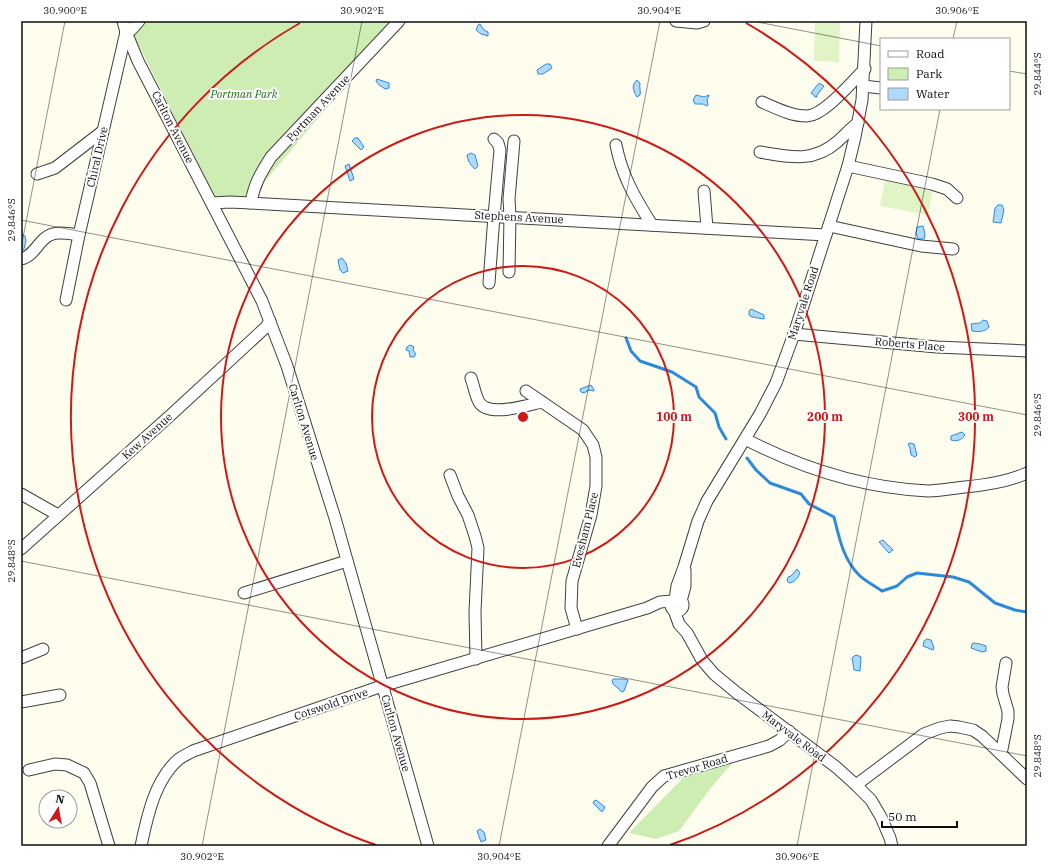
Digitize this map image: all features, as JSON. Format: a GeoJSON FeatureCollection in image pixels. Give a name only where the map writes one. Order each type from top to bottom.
{"type":"FeatureCollection","features":[{"type":"Feature","properties":{"kind":"street","name":"Carlton Avenue"},"geometry":{"type":"LineString","coordinates":[[123,21],[138,60],[262,301],[287,366],[334,518],[428,846]]}},
{"type":"Feature","properties":{"kind":"street"},"geometry":{"type":"LineString","coordinates":[[126,32],[131,30],[139,21]]}},
{"type":"Feature","properties":{"kind":"street","name":"Portman Avenue"},"geometry":{"type":"LineString","coordinates":[[251,203],[253,191],[259,176],[271,157],[399,21]]}},
{"type":"Feature","properties":{"kind":"street"},"geometry":{"type":"LineString","coordinates":[[676,21],[696,23],[704,21]]}},
{"type":"Feature","properties":{"kind":"street","name":"Maryvale Road"},"geometry":{"type":"LineString","coordinates":[[866,21],[865,69],[858,123],[848,166],[828,230],[794,334],[776,383],[760,414],[707,501],[698,521],[684,567],[685,586],[676,605],[686,618],[687,633],[702,660],[714,674],[836,767],[856,785],[871,800],[881,817],[892,846]]}},
{"type":"Feature","properties":{"kind":"street","name":"Chiral Drive"},"geometry":{"type":"LineString","coordinates":[[66,300],[79,235],[126,32]]}},
{"type":"Feature","properties":{"kind":"street"},"geometry":{"type":"LineString","coordinates":[[762,102],[786,112],[805,116],[811,115],[826,107],[865,69]]}},
{"type":"Feature","properties":{"kind":"street"},"geometry":{"type":"LineString","coordinates":[[863,86],[880,88]]}},
{"type":"Feature","properties":{"kind":"street"},"geometry":{"type":"LineString","coordinates":[[760,152],[789,157],[811,156],[827,150],[858,123]]}},
{"type":"Feature","properties":{"kind":"street"},"geometry":{"type":"LineString","coordinates":[[37,174],[55,168],[103,131]]}},
{"type":"Feature","properties":{"kind":"street"},"geometry":{"type":"LineString","coordinates":[[489,283],[500,150],[498,143],[494,139]]}},
{"type":"Feature","properties":{"kind":"street"},"geometry":{"type":"LineString","coordinates":[[509,272],[509,208],[514,141]]}},
{"type":"Feature","properties":{"kind":"street"},"geometry":{"type":"LineString","coordinates":[[616,145],[619,159],[630,189],[652,225]]}},
{"type":"Feature","properties":{"kind":"street"},"geometry":{"type":"LineString","coordinates":[[848,166],[932,184],[947,189],[956,198]]}},
{"type":"Feature","properties":{"kind":"street"},"geometry":{"type":"LineString","coordinates":[[704,191],[707,228]]}},
{"type":"Feature","properties":{"kind":"street","name":"Stephens Avenue"},"geometry":{"type":"LineString","coordinates":[[212,203],[230,202],[510,216],[707,228],[828,230],[921,246],[952,249]]}},
{"type":"Feature","properties":{"kind":"street"},"geometry":{"type":"LineString","coordinates":[[21,259],[30,255],[43,240],[52,234],[79,235]]}},
{"type":"Feature","properties":{"kind":"street","name":"Kew Avenue"},"geometry":{"type":"LineString","coordinates":[[21,548],[173,413],[266,327],[270,321]]}},
{"type":"Feature","properties":{"kind":"street","name":"Roberts Place"},"geometry":{"type":"LineString","coordinates":[[794,334],[937,347],[1027,351]]}},
{"type":"Feature","properties":{"kind":"street"},"geometry":{"type":"LineString","coordinates":[[471,378],[480,403],[490,409],[507,409],[542,402]]}},
{"type":"Feature","properties":{"kind":"street","name":"Evesham Place"},"geometry":{"type":"LineString","coordinates":[[526,391],[583,430],[593,445],[596,457],[596,486],[591,515],[572,581],[571,608],[577,629]]}},
{"type":"Feature","properties":{"kind":"street"},"geometry":{"type":"LineString","coordinates":[[745,438],[801,464],[830,474],[856,482],[892,488],[930,491],[986,485],[1027,473]]}},
{"type":"Feature","properties":{"kind":"street"},"geometry":{"type":"LineString","coordinates":[[450,475],[458,496],[468,515],[478,548],[475,612],[476,658]]}},
{"type":"Feature","properties":{"kind":"street"},"geometry":{"type":"LineString","coordinates":[[21,494],[58,515]]}},
{"type":"Feature","properties":{"kind":"street"},"geometry":{"type":"LineString","coordinates":[[244,593],[346,561]]}},
{"type":"Feature","properties":{"kind":"street","name":"Cotswold Drive"},"geometry":{"type":"LineString","coordinates":[[141,846],[152,801],[169,771],[179,759],[200,748],[382,686],[647,608],[676,605]]}},
{"type":"Feature","properties":{"kind":"street"},"geometry":{"type":"LineString","coordinates":[[21,658],[43,649]]}},
{"type":"Feature","properties":{"kind":"street"},"geometry":{"type":"LineString","coordinates":[[1001,754],[1008,719],[1008,711],[1002,687],[1006,663]]}},
{"type":"Feature","properties":{"kind":"street"},"geometry":{"type":"LineString","coordinates":[[21,702],[60,694]]}},
{"type":"Feature","properties":{"kind":"street"},"geometry":{"type":"LineString","coordinates":[[856,785],[924,734],[940,728],[959,727],[973,730],[982,736],[1027,779]]}},
{"type":"Feature","properties":{"kind":"street","name":"Trevor Road"},"geometry":{"type":"LineString","coordinates":[[608,846],[652,787],[664,776],[769,746],[780,740],[789,731]]}},
{"type":"Feature","properties":{"kind":"street"},"geometry":{"type":"LineString","coordinates":[[29,770],[55,764],[67,765],[84,773],[90,783],[109,846]]}},
{"type":"Feature","properties":{"kind":"green space","name":"Portman Park"},"geometry":{"type":"Polygon","coordinates":[[[135,21],[399,21],[252,197],[218,203],[131,30],[135,21]]]}},
{"type":"Feature","properties":{"kind":"green space"},"geometry":{"type":"Polygon","coordinates":[[[815,21],[840,21],[839,62],[814,61],[815,21]]]}},
{"type":"Feature","properties":{"kind":"green space"},"geometry":{"type":"Polygon","coordinates":[[[885,180],[933,189],[928,215],[880,206],[885,180]]]}},
{"type":"Feature","properties":{"kind":"green space"},"geometry":{"type":"Polygon","coordinates":[[[734,761],[710,789],[679,831],[656,839],[629,833],[683,778],[734,761]]]}},
{"type":"Feature","properties":{"kind":"water"},"geometry":{"type":"Polygon","coordinates":[[[480,24],[484,30],[488,32],[488,36],[481,34],[476,30],[480,24]]]}},
{"type":"Feature","properties":{"kind":"water"},"geometry":{"type":"Polygon","coordinates":[[[546,64],[550,64],[552,68],[543,74],[538,74],[537,70],[546,64]]]}},
{"type":"Feature","properties":{"kind":"water"},"geometry":{"type":"Polygon","coordinates":[[[377,79],[389,83],[389,88],[385,89],[378,84],[376,81],[377,79]]]}},
{"type":"Feature","properties":{"kind":"water"},"geometry":{"type":"Polygon","coordinates":[[[637,80],[640,83],[640,95],[637,97],[633,88],[637,80]]]}},
{"type":"Feature","properties":{"kind":"water"},"geometry":{"type":"Polygon","coordinates":[[[819,83],[824,86],[817,97],[815,97],[811,93],[819,83]]]}},
{"type":"Feature","properties":{"kind":"water"},"geometry":{"type":"Polygon","coordinates":[[[696,95],[704,97],[709,95],[707,100],[708,105],[695,104],[693,100],[696,95]]]}},
{"type":"Feature","properties":{"kind":"water"},"geometry":{"type":"Polygon","coordinates":[[[355,138],[358,138],[364,147],[361,150],[352,141],[355,138]]]}},
{"type":"Feature","properties":{"kind":"water"},"geometry":{"type":"Polygon","coordinates":[[[471,153],[475,155],[478,166],[475,169],[467,157],[467,155],[471,153]]]}},
{"type":"Feature","properties":{"kind":"water"},"geometry":{"type":"Polygon","coordinates":[[[349,164],[354,179],[350,181],[345,166],[349,164]]]}},
{"type":"Feature","properties":{"kind":"water"},"geometry":{"type":"Polygon","coordinates":[[[998,205],[1002,205],[1004,210],[1001,223],[993,222],[995,208],[998,205]]]}},
{"type":"Feature","properties":{"kind":"water"},"geometry":{"type":"Polygon","coordinates":[[[923,226],[925,234],[924,239],[918,239],[916,233],[917,227],[923,226]]]}},
{"type":"Feature","properties":{"kind":"water"},"geometry":{"type":"Polygon","coordinates":[[[21,234],[25,236],[26,241],[24,249],[22,250],[21,234]]]}},
{"type":"Feature","properties":{"kind":"water"},"geometry":{"type":"Polygon","coordinates":[[[342,258],[346,263],[348,271],[343,273],[340,270],[338,260],[342,258]]]}},
{"type":"Feature","properties":{"kind":"water"},"geometry":{"type":"Polygon","coordinates":[[[751,309],[764,315],[764,319],[749,315],[749,311],[751,309]]]}},
{"type":"Feature","properties":{"kind":"water"},"geometry":{"type":"Polygon","coordinates":[[[983,320],[987,321],[989,327],[986,330],[977,332],[972,331],[971,324],[980,323],[983,320]]]}},
{"type":"Feature","properties":{"kind":"water"},"geometry":{"type":"Polygon","coordinates":[[[410,345],[414,347],[413,350],[416,354],[414,357],[410,357],[409,351],[406,350],[410,345]]]}},
{"type":"Feature","properties":{"kind":"water"},"geometry":{"type":"Polygon","coordinates":[[[591,385],[594,391],[589,390],[584,393],[581,392],[580,389],[591,385]]]}},
{"type":"Feature","properties":{"kind":"water"},"geometry":{"type":"Polygon","coordinates":[[[962,432],[965,435],[961,439],[957,441],[951,440],[951,436],[962,432]]]}},
{"type":"Feature","properties":{"kind":"water"},"geometry":{"type":"Polygon","coordinates":[[[908,444],[914,444],[917,455],[915,457],[911,455],[908,444]]]}},
{"type":"Feature","properties":{"kind":"water"},"geometry":{"type":"Polygon","coordinates":[[[883,540],[893,550],[889,553],[879,542],[883,540]]]}},
{"type":"Feature","properties":{"kind":"water"},"geometry":{"type":"Polygon","coordinates":[[[797,569],[800,573],[798,577],[795,581],[789,583],[787,581],[788,577],[791,576],[797,569]]]}},
{"type":"Feature","properties":{"kind":"water"},"geometry":{"type":"Polygon","coordinates":[[[927,639],[931,640],[934,648],[933,650],[923,646],[924,641],[927,639]]]}},
{"type":"Feature","properties":{"kind":"water"},"geometry":{"type":"Polygon","coordinates":[[[973,643],[986,646],[986,651],[982,652],[971,648],[973,643]]]}},
{"type":"Feature","properties":{"kind":"water"},"geometry":{"type":"Polygon","coordinates":[[[857,655],[861,657],[860,671],[854,670],[852,658],[857,655]]]}},
{"type":"Feature","properties":{"kind":"water"},"geometry":{"type":"Polygon","coordinates":[[[612,680],[628,680],[624,691],[622,692],[613,684],[612,680]]]}},
{"type":"Feature","properties":{"kind":"water"},"geometry":{"type":"Polygon","coordinates":[[[596,800],[605,807],[602,812],[593,803],[596,800]]]}},
{"type":"Feature","properties":{"kind":"water"},"geometry":{"type":"Polygon","coordinates":[[[480,829],[484,832],[486,840],[481,842],[477,831],[480,829]]]}},
{"type":"Feature","properties":{"kind":"waterway"},"geometry":{"type":"LineString","coordinates":[[626,338],[631,351],[640,361],[672,372],[696,387],[699,397],[715,413],[719,427],[726,439]]}},
{"type":"Feature","properties":{"kind":"waterway"},"geometry":{"type":"LineString","coordinates":[[747,458],[756,470],[770,483],[801,494],[809,504],[834,517],[842,548],[849,562],[861,577],[882,591],[897,586],[907,577],[917,573],[953,577],[969,582],[995,603],[1015,610],[1027,612]]}}]}
